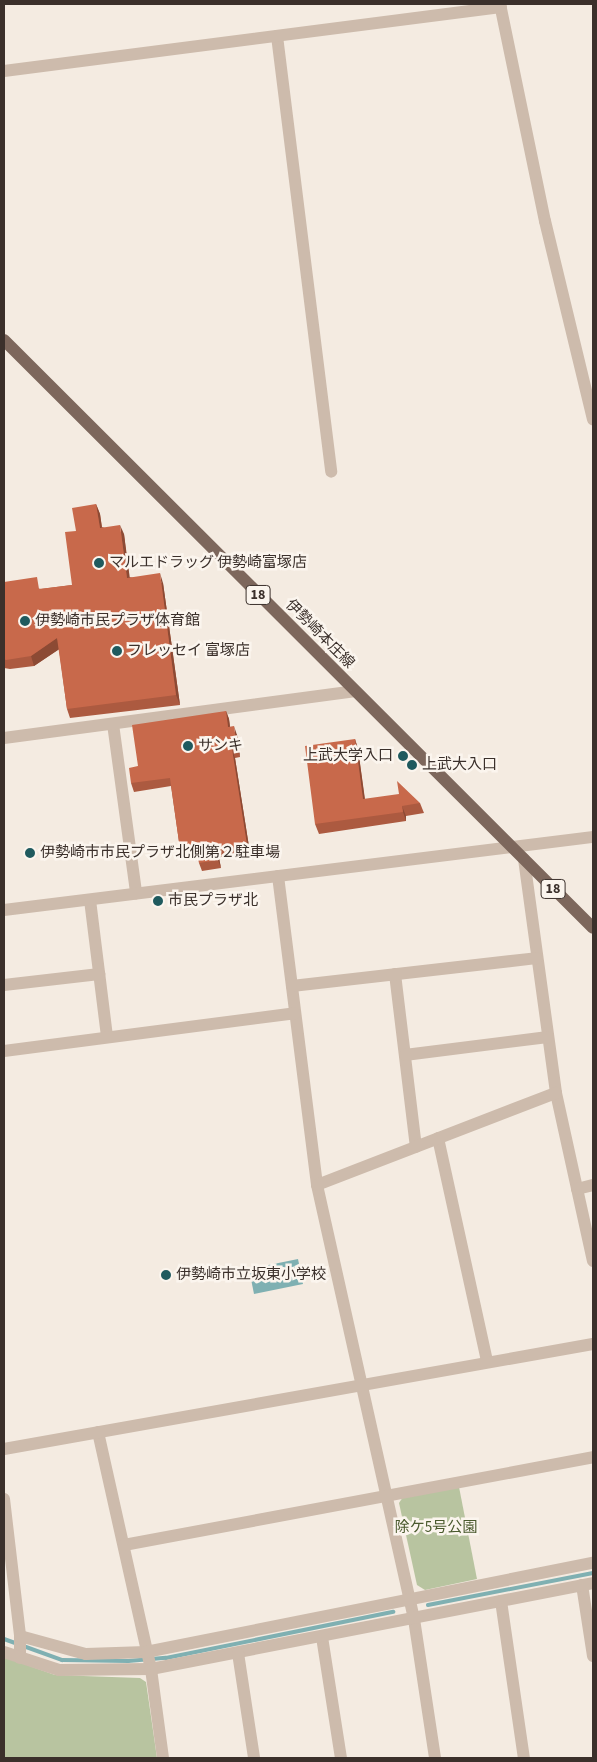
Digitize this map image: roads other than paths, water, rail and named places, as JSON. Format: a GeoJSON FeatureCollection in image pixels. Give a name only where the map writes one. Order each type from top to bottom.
{"type":"FeatureCollection","features":[{"type":"Feature","properties":{"kind":"main road","name":"伊勢崎本庄線"},"geometry":{"type":"LineString","coordinates":[[4,340],[593,928]]}},
{"type":"Feature","properties":{"kind":"street"},"geometry":{"type":"LineString","coordinates":[[4,70],[501,6],[545,221],[593,419]]}},
{"type":"Feature","properties":{"kind":"street"},"geometry":{"type":"LineString","coordinates":[[276,36],[331,472]]}},
{"type":"Feature","properties":{"kind":"street"},"geometry":{"type":"LineString","coordinates":[[4,738],[354,691]]}},
{"type":"Feature","properties":{"kind":"street"},"geometry":{"type":"LineString","coordinates":[[113,724],[136,893]]}},
{"type":"Feature","properties":{"kind":"street"},"geometry":{"type":"LineString","coordinates":[[4,910],[593,837]]}},
{"type":"Feature","properties":{"kind":"street"},"geometry":{"type":"LineString","coordinates":[[524,860],[556,1093],[593,1261]]}},
{"type":"Feature","properties":{"kind":"street"},"geometry":{"type":"LineString","coordinates":[[278,876],[317,1185],[410,1599],[434,1758]]}},
{"type":"Feature","properties":{"kind":"street"},"geometry":{"type":"LineString","coordinates":[[90,900],[108,1037]]}},
{"type":"Feature","properties":{"kind":"street"},"geometry":{"type":"LineString","coordinates":[[292,986],[536,958]]}},
{"type":"Feature","properties":{"kind":"street"},"geometry":{"type":"LineString","coordinates":[[4,985],[100,974]]}},
{"type":"Feature","properties":{"kind":"street"},"geometry":{"type":"LineString","coordinates":[[395,974],[416,1146]]}},
{"type":"Feature","properties":{"kind":"street"},"geometry":{"type":"LineString","coordinates":[[4,1051],[295,1013]]}},
{"type":"Feature","properties":{"kind":"street"},"geometry":{"type":"LineString","coordinates":[[405,1055],[548,1037]]}},
{"type":"Feature","properties":{"kind":"street"},"geometry":{"type":"LineString","coordinates":[[317,1185],[556,1093]]}},
{"type":"Feature","properties":{"kind":"street"},"geometry":{"type":"LineString","coordinates":[[438,1138],[487,1361]]}},
{"type":"Feature","properties":{"kind":"street"},"geometry":{"type":"LineString","coordinates":[[577,1188],[593,1185]]}},
{"type":"Feature","properties":{"kind":"street"},"geometry":{"type":"LineString","coordinates":[[4,1449],[487,1361],[593,1344]]}},
{"type":"Feature","properties":{"kind":"street"},"geometry":{"type":"LineString","coordinates":[[98,1432],[151,1670],[163,1758]]}},
{"type":"Feature","properties":{"kind":"street"},"geometry":{"type":"LineString","coordinates":[[124,1545],[593,1457]]}},
{"type":"Feature","properties":{"kind":"street"},"geometry":{"type":"LineString","coordinates":[[4,1500],[20,1636],[20,1658]]}},
{"type":"Feature","properties":{"kind":"street"},"geometry":{"type":"LineString","coordinates":[[20,1636],[86,1654],[146,1652],[593,1563]]}},
{"type":"Feature","properties":{"kind":"street"},"geometry":{"type":"LineString","coordinates":[[4,1652],[59,1670],[151,1670],[588,1584],[593,1656]]}},
{"type":"Feature","properties":{"kind":"street"},"geometry":{"type":"LineString","coordinates":[[501,1601],[524,1758]]}},
{"type":"Feature","properties":{"kind":"street"},"geometry":{"type":"LineString","coordinates":[[322,1637],[341,1758]]}},
{"type":"Feature","properties":{"kind":"street"},"geometry":{"type":"LineString","coordinates":[[238,1653],[254,1758]]}},
{"type":"Feature","properties":{"kind":"water"},"geometry":{"type":"Polygon","coordinates":[[[298,1259],[303,1284],[254,1294],[249,1269],[298,1259]]]}},
{"type":"Feature","properties":{"kind":"waterway"},"geometry":{"type":"LineString","coordinates":[[428,1605],[593,1573]]}},
{"type":"Feature","properties":{"kind":"waterway"},"geometry":{"type":"LineString","coordinates":[[4,1639],[62,1660],[128,1661],[166,1658],[393,1612]]}},
{"type":"Feature","properties":{"kind":"place","name":"マルエドラッグ 伊勢崎富塚店"},"geometry":{"type":"Point","coordinates":[99,563]}},
{"type":"Feature","properties":{"kind":"place","name":"伊勢崎市民プラザ体育館"},"geometry":{"type":"Point","coordinates":[25,621]}},
{"type":"Feature","properties":{"kind":"place","name":"フレッセイ 富塚店"},"geometry":{"type":"Point","coordinates":[117,651]}},
{"type":"Feature","properties":{"kind":"place","name":"サンキ"},"geometry":{"type":"Point","coordinates":[188,746]}},
{"type":"Feature","properties":{"kind":"place","name":"上武大学入口"},"geometry":{"type":"Point","coordinates":[403,756]}},
{"type":"Feature","properties":{"kind":"place","name":"上武大入口"},"geometry":{"type":"Point","coordinates":[412,765]}},
{"type":"Feature","properties":{"kind":"place","name":"伊勢崎市市民プラザ北側第２駐車場"},"geometry":{"type":"Point","coordinates":[30,853]}},
{"type":"Feature","properties":{"kind":"place","name":"市民プラザ北"},"geometry":{"type":"Point","coordinates":[158,901]}},
{"type":"Feature","properties":{"kind":"place","name":"伊勢崎市立坂東小学校"},"geometry":{"type":"Point","coordinates":[166,1275]}},
{"type":"Feature","properties":{"kind":"park label","name":"除ケ5号公園"},"geometry":{"type":"Point","coordinates":[436,1528]}}]}
